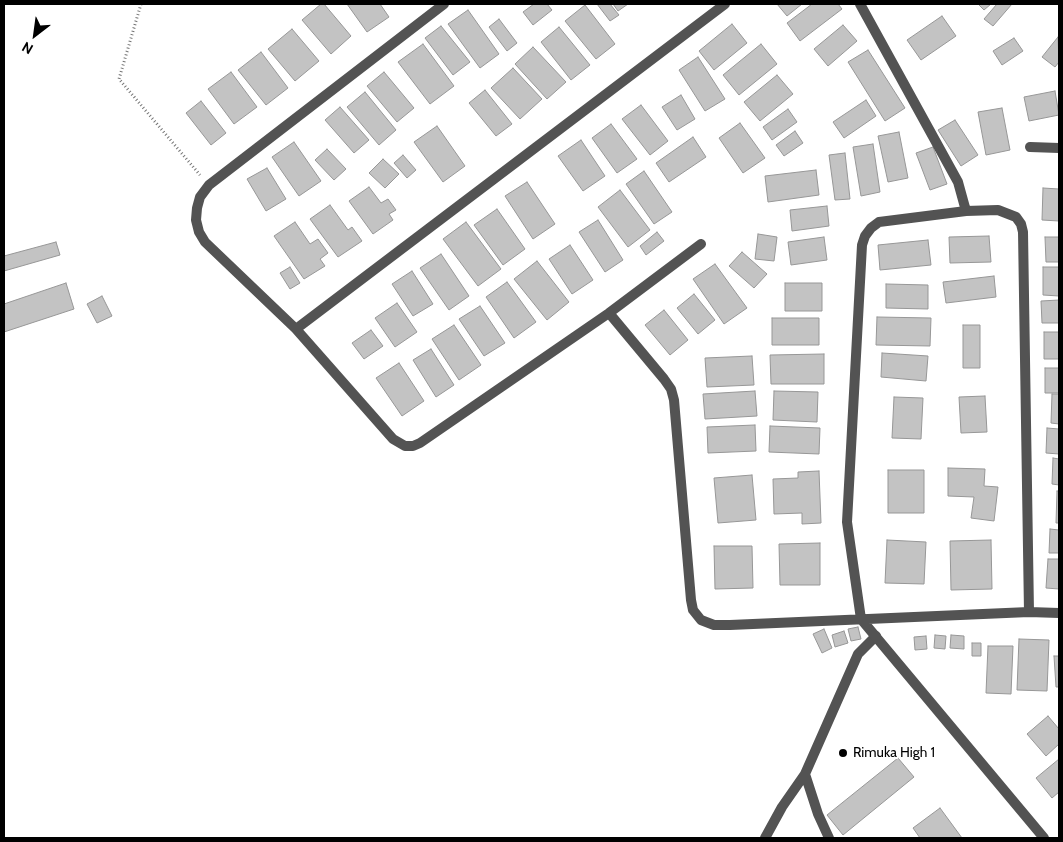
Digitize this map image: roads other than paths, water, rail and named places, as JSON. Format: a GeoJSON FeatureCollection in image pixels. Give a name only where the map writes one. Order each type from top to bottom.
{"type":"FeatureCollection","features":[{"type":"Feature","properties":{"kind":"street"},"geometry":{"type":"LineString","coordinates":[[444,4],[209,185],[200,196],[196,220],[199,232],[205,242],[296,329],[393,439],[400,444],[413,446],[420,443],[609,313],[701,244]]}},
{"type":"Feature","properties":{"kind":"street"},"geometry":{"type":"LineString","coordinates":[[296,329],[725,4]]}},
{"type":"Feature","properties":{"kind":"street"},"geometry":{"type":"LineString","coordinates":[[860,4],[958,182],[966,211]]}},
{"type":"Feature","properties":{"kind":"street"},"geometry":{"type":"LineString","coordinates":[[1030,147],[1059,148]]}},
{"type":"Feature","properties":{"kind":"street"},"geometry":{"type":"LineString","coordinates":[[1029,612],[1023,232],[1021,224],[1016,217],[1008,212],[998,210],[966,211],[878,222],[868,232],[862,245],[847,522],[861,619],[1044,838]]}},
{"type":"Feature","properties":{"kind":"street"},"geometry":{"type":"LineString","coordinates":[[609,313],[671,389],[674,400],[693,610],[701,620],[714,625],[1029,612],[1059,613]]}},
{"type":"Feature","properties":{"kind":"street"},"geometry":{"type":"LineString","coordinates":[[764,838],[782,807],[805,774],[858,654],[876,636]]}},
{"type":"Feature","properties":{"kind":"street"},"geometry":{"type":"LineString","coordinates":[[805,774],[818,814],[829,838]]}},
{"type":"Feature","properties":{"kind":"place","name":"Rimuka High 1"},"geometry":{"type":"Point","coordinates":[843,753]}}]}
